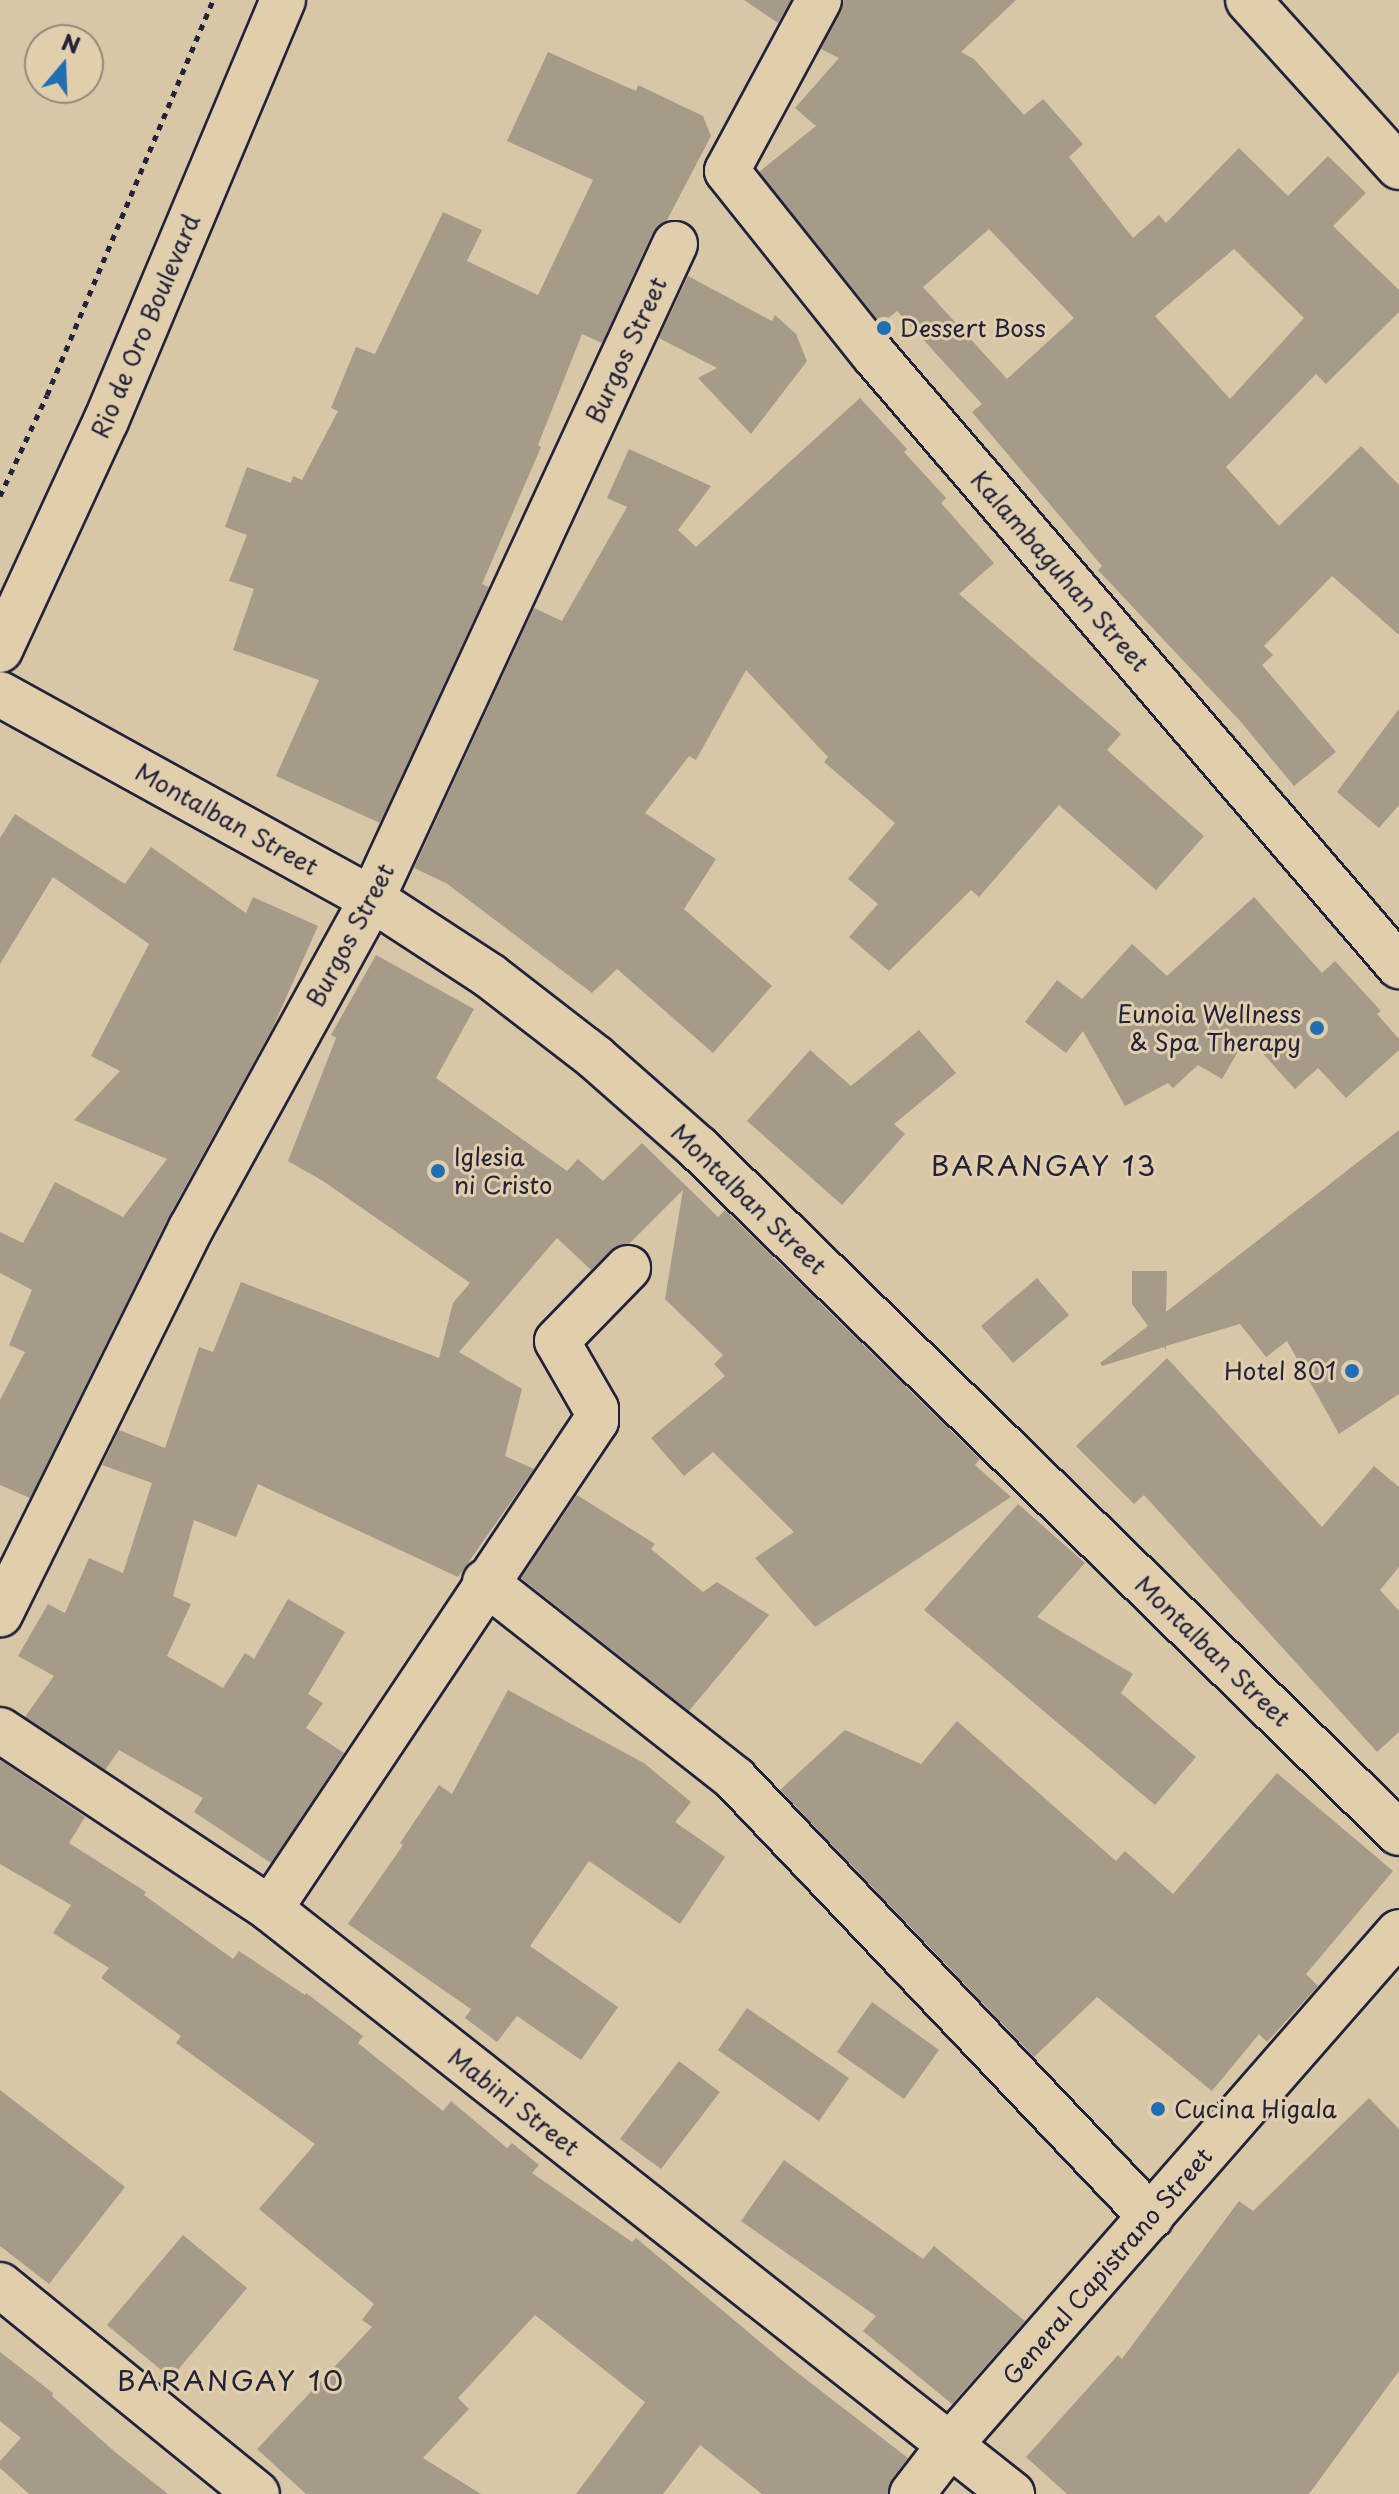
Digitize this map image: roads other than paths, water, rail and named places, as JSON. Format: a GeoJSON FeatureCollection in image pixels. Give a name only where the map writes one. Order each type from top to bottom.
{"type":"FeatureCollection","features":[{"type":"Feature","properties":{"kind":"street","name":"Rio de Oro Boulevard"},"geometry":{"type":"LineString","coordinates":[[0,650],[106,421],[283,0]]}},
{"type":"Feature","properties":{"kind":"street","name":"Kalambaguhan Street"},"geometry":{"type":"LineString","coordinates":[[819,0],[727,171],[874,355],[1399,966]]}},
{"type":"Feature","properties":{"kind":"street"},"geometry":{"type":"LineString","coordinates":[[1248,0],[1399,167]]}},
{"type":"Feature","properties":{"kind":"street","name":"Burgos Street"},"geometry":{"type":"LineString","coordinates":[[0,1614],[191,1228],[372,899],[675,244]]}},
{"type":"Feature","properties":{"kind":"street","name":"Montalban Street"},"geometry":{"type":"LineString","coordinates":[[0,694],[372,899],[490,976],[596,1058],[698,1148],[1399,1833]]}},
{"type":"Feature","properties":{"kind":"street"},"geometry":{"type":"LineString","coordinates":[[270,1909],[485,1582],[596,1421],[596,1409],[557,1341],[628,1268]]}},
{"type":"Feature","properties":{"kind":"street"},"geometry":{"type":"LineString","coordinates":[[485,1582],[735,1779],[1151,2217]]}},
{"type":"Feature","properties":{"kind":"street","name":"Mabini Street"},"geometry":{"type":"LineString","coordinates":[[0,1730],[270,1909],[1012,2494]]}},
{"type":"Feature","properties":{"kind":"street","name":"General Capistrano Street"},"geometry":{"type":"LineString","coordinates":[[912,2494],[949,2446],[1399,1932]]}},
{"type":"Feature","properties":{"kind":"street"},"geometry":{"type":"LineString","coordinates":[[0,2285],[257,2494]]}},
{"type":"Feature","properties":{"kind":"place","name":"Dessert Boss"},"geometry":{"type":"Point","coordinates":[884,328]}},
{"type":"Feature","properties":{"kind":"place","name":"Eunoia Wellness & Spa Therapy"},"geometry":{"type":"Point","coordinates":[1317,1028]}},
{"type":"Feature","properties":{"kind":"place","name":"Iglesia ni Cristo"},"geometry":{"type":"Point","coordinates":[438,1171]}},
{"type":"Feature","properties":{"kind":"place","name":"Hotel 801"},"geometry":{"type":"Point","coordinates":[1352,1371]}},
{"type":"Feature","properties":{"kind":"place","name":"Cucina Higala"},"geometry":{"type":"Point","coordinates":[1158,2109]}},
{"type":"Feature","properties":{"kind":"district","name":"BARANGAY 13"},"geometry":{"type":"Point","coordinates":[1044,1165]}},
{"type":"Feature","properties":{"kind":"district","name":"BARANGAY 10"},"geometry":{"type":"Point","coordinates":[231,2380]}}]}
